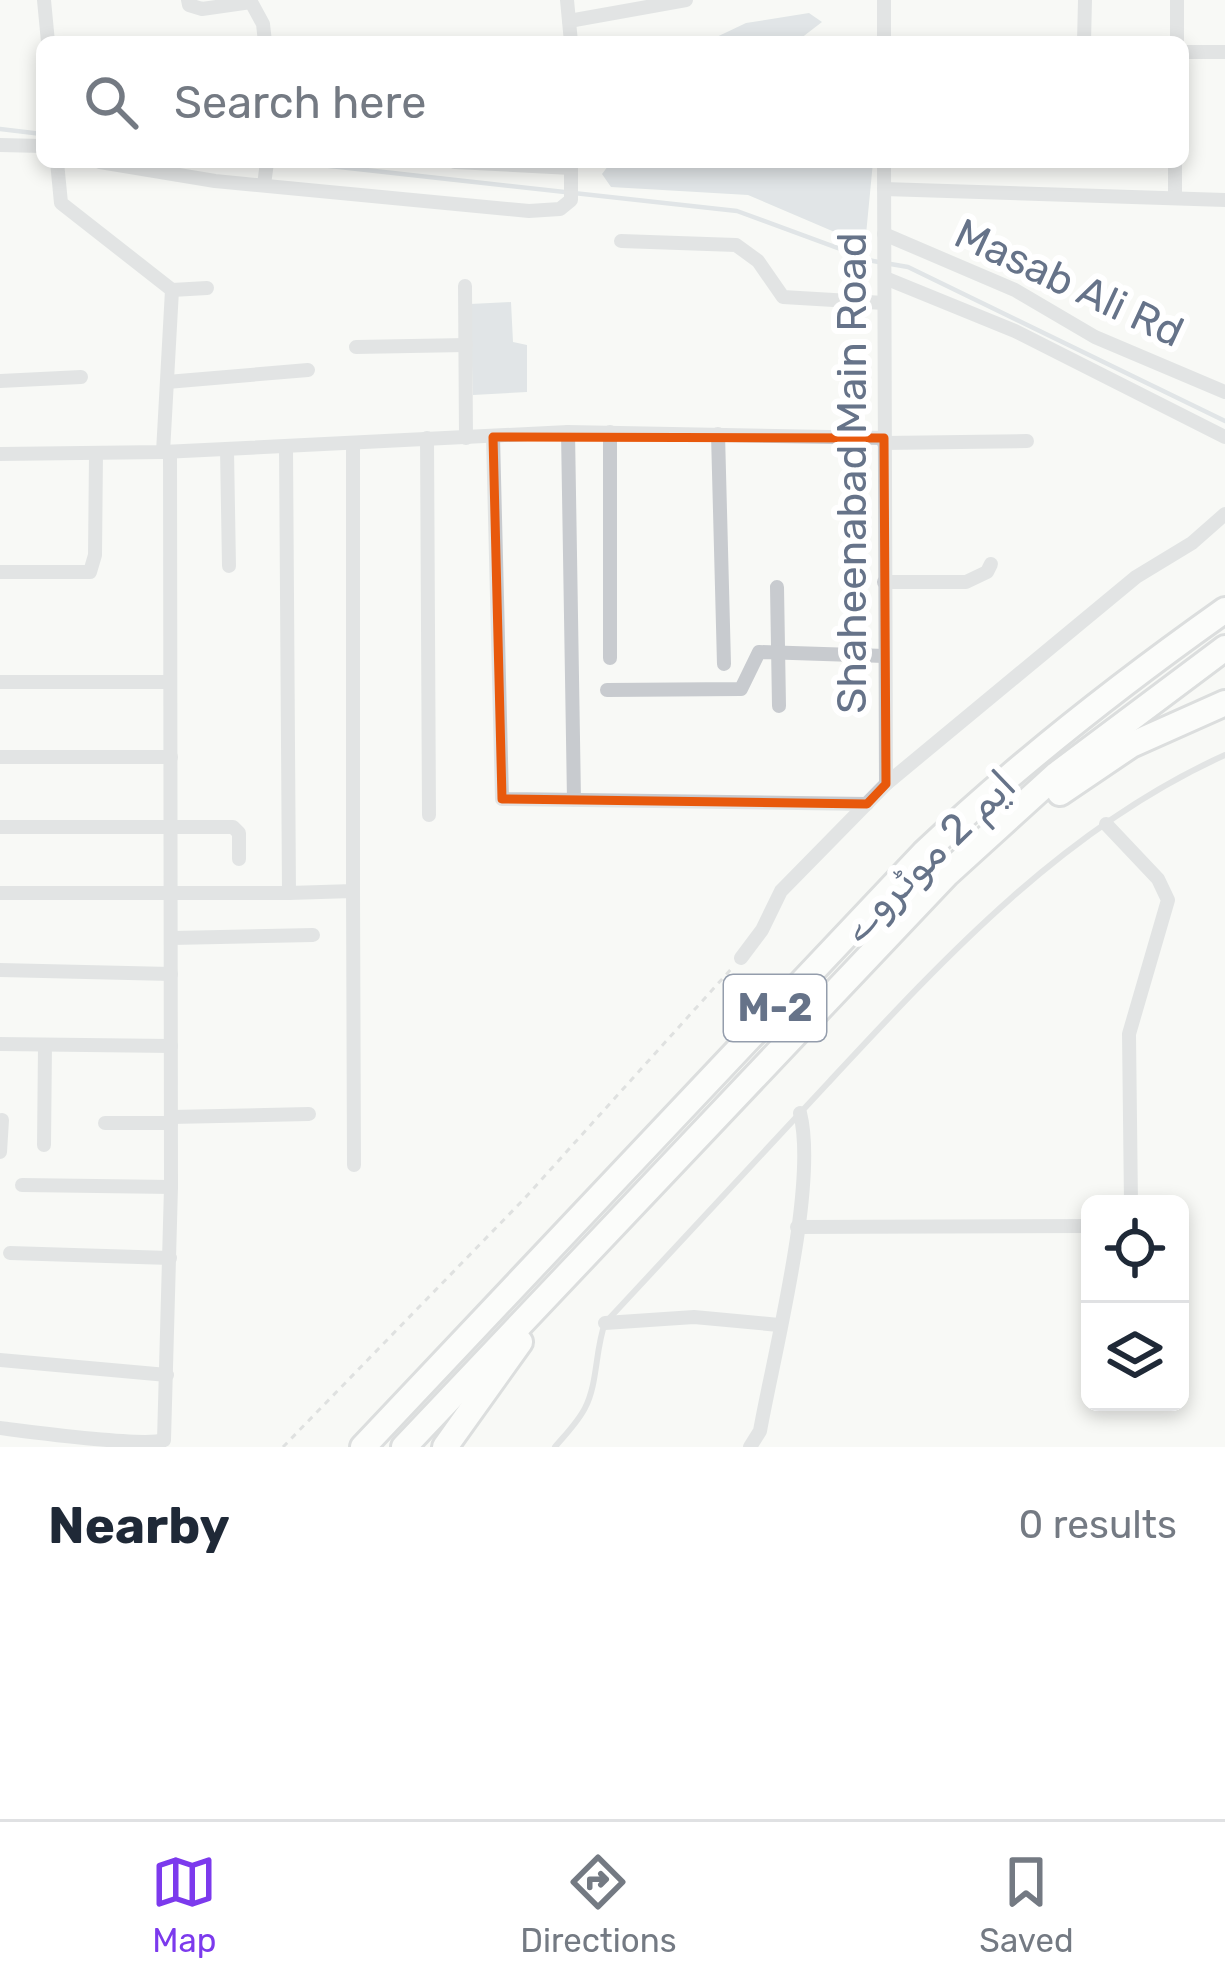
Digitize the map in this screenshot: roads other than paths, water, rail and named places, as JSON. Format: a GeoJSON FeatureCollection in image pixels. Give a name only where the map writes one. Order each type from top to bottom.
{"type":"FeatureCollection","features":[{"type":"Feature","properties":{"kind":"highway"},"geometry":{"type":"LineString","coordinates":[[1038,751],[1126,668],[1225,598]]}},
{"type":"Feature","properties":{"kind":"highway","name":"ایم 2 موٹروے"},"geometry":{"type":"LineString","coordinates":[[363,1447],[924,854],[1038,751],[1225,610]]}},
{"type":"Feature","properties":{"kind":"highway","name":"ایم 2 موٹروے"},"geometry":{"type":"LineString","coordinates":[[404,1447],[799,1027],[1001,823],[1118,726],[1225,648]]}},
{"type":"Feature","properties":{"kind":"highway"},"geometry":{"type":"LineString","coordinates":[[799,1027],[996,845],[1078,778],[1154,732],[1225,703]]}},
{"type":"Feature","properties":{"kind":"highway"},"geometry":{"type":"LineString","coordinates":[[445,1447],[581,1258]]}},
{"type":"Feature","properties":{"kind":"street"},"geometry":{"type":"LineString","coordinates":[[44,0],[47,36]]}},
{"type":"Feature","properties":{"kind":"street"},"geometry":{"type":"LineString","coordinates":[[188,0],[189,5],[202,9],[250,2],[264,36]]}},
{"type":"Feature","properties":{"kind":"street"},"geometry":{"type":"LineString","coordinates":[[567,0],[570,36]]}},
{"type":"Feature","properties":{"kind":"street"},"geometry":{"type":"LineString","coordinates":[[569,21],[686,0]]}},
{"type":"Feature","properties":{"kind":"street"},"geometry":{"type":"LineString","coordinates":[[884,0],[884,36]]}},
{"type":"Feature","properties":{"kind":"street"},"geometry":{"type":"LineString","coordinates":[[1084,36],[1085,0]]}},
{"type":"Feature","properties":{"kind":"street"},"geometry":{"type":"LineString","coordinates":[[1177,0],[1177,36]]}},
{"type":"Feature","properties":{"kind":"street"},"geometry":{"type":"LineString","coordinates":[[1189,52],[1225,52]]}},
{"type":"Feature","properties":{"kind":"street"},"geometry":{"type":"LineString","coordinates":[[0,146],[36,146]]}},
{"type":"Feature","properties":{"kind":"street"},"geometry":{"type":"LineString","coordinates":[[58,168],[62,203],[172,290],[207,288]]}},
{"type":"Feature","properties":{"kind":"street"},"geometry":{"type":"LineString","coordinates":[[200,168],[266,172],[530,211],[560,209],[571,193],[571,168]]}},
{"type":"Feature","properties":{"kind":"street","name":"Shaheenabad Main Road"},"geometry":{"type":"LineString","coordinates":[[884,168],[886,784]]}},
{"type":"Feature","properties":{"kind":"street"},"geometry":{"type":"LineString","coordinates":[[1175,168],[1175,198]]}},
{"type":"Feature","properties":{"kind":"street"},"geometry":{"type":"LineString","coordinates":[[884,189],[1225,200]]}},
{"type":"Feature","properties":{"kind":"street","name":"Masab Ali Rd"},"geometry":{"type":"LineString","coordinates":[[884,234],[1015,290],[1095,337],[1225,392]]}},
{"type":"Feature","properties":{"kind":"street"},"geometry":{"type":"LineString","coordinates":[[622,241],[736,244],[758,261],[783,297],[884,303]]}},
{"type":"Feature","properties":{"kind":"street"},"geometry":{"type":"LineString","coordinates":[[884,278],[1015,332],[1225,437]]}},
{"type":"Feature","properties":{"kind":"street"},"geometry":{"type":"LineString","coordinates":[[465,286],[466,438]]}},
{"type":"Feature","properties":{"kind":"street"},"geometry":{"type":"LineString","coordinates":[[0,1428],[125,1446],[158,1445],[164,1440],[171,1187],[166,452],[172,290]]}},
{"type":"Feature","properties":{"kind":"street"},"geometry":{"type":"LineString","coordinates":[[356,347],[466,345]]}},
{"type":"Feature","properties":{"kind":"street"},"geometry":{"type":"LineString","coordinates":[[167,382],[308,370]]}},
{"type":"Feature","properties":{"kind":"street"},"geometry":{"type":"LineString","coordinates":[[0,381],[81,377]]}},
{"type":"Feature","properties":{"kind":"street"},"geometry":{"type":"LineString","coordinates":[[0,454],[227,450],[568,432],[1027,441]]}},
{"type":"Feature","properties":{"kind":"street"},"geometry":{"type":"LineString","coordinates":[[568,432],[574,800]]}},
{"type":"Feature","properties":{"kind":"street"},"geometry":{"type":"LineString","coordinates":[[610,432],[610,658]]}},
{"type":"Feature","properties":{"kind":"street"},"geometry":{"type":"LineString","coordinates":[[718,434],[724,664]]}},
{"type":"Feature","properties":{"kind":"street"},"geometry":{"type":"LineString","coordinates":[[493,436],[502,799],[867,804]]}},
{"type":"Feature","properties":{"kind":"street"},"geometry":{"type":"LineString","coordinates":[[428,438],[429,814]]}},
{"type":"Feature","properties":{"kind":"street"},"geometry":{"type":"LineString","coordinates":[[353,445],[354,1165]]}},
{"type":"Feature","properties":{"kind":"street"},"geometry":{"type":"LineString","coordinates":[[286,447],[290,893]]}},
{"type":"Feature","properties":{"kind":"street"},"geometry":{"type":"LineString","coordinates":[[227,450],[229,566]]}},
{"type":"Feature","properties":{"kind":"street"},"geometry":{"type":"LineString","coordinates":[[0,572],[90,572],[95,554],[96,454]]}},
{"type":"Feature","properties":{"kind":"street"},"geometry":{"type":"LineString","coordinates":[[741,958],[782,891],[886,784],[1136,577],[1192,543],[1225,514]]}},
{"type":"Feature","properties":{"kind":"street"},"geometry":{"type":"LineString","coordinates":[[884,582],[966,582],[987,572],[991,564]]}},
{"type":"Feature","properties":{"kind":"street"},"geometry":{"type":"LineString","coordinates":[[777,587],[779,706]]}},
{"type":"Feature","properties":{"kind":"street"},"geometry":{"type":"LineString","coordinates":[[607,690],[741,689],[755,656],[778,652],[885,656]]}},
{"type":"Feature","properties":{"kind":"street"},"geometry":{"type":"LineString","coordinates":[[0,682],[170,682]]}},
{"type":"Feature","properties":{"kind":"street"},"geometry":{"type":"LineString","coordinates":[[0,757],[171,757]]}},
{"type":"Feature","properties":{"kind":"street"},"geometry":{"type":"LineString","coordinates":[[1106,824],[1158,879],[1168,900],[1129,1034],[1131,1195]]}},
{"type":"Feature","properties":{"kind":"street"},"geometry":{"type":"LineString","coordinates":[[0,827],[238,829],[239,859]]}},
{"type":"Feature","properties":{"kind":"street"},"geometry":{"type":"LineString","coordinates":[[0,893],[353,891]]}},
{"type":"Feature","properties":{"kind":"street"},"geometry":{"type":"LineString","coordinates":[[172,938],[313,934]]}},
{"type":"Feature","properties":{"kind":"street"},"geometry":{"type":"LineString","coordinates":[[0,970],[171,974]]}},
{"type":"Feature","properties":{"kind":"street"},"geometry":{"type":"LineString","coordinates":[[0,1044],[171,1046]]}},
{"type":"Feature","properties":{"kind":"street"},"geometry":{"type":"LineString","coordinates":[[44,1145],[45,1046]]}},
{"type":"Feature","properties":{"kind":"street"},"geometry":{"type":"LineString","coordinates":[[750,1447],[760,1431],[797,1227],[805,1132],[800,1113]]}},
{"type":"Feature","properties":{"kind":"street"},"geometry":{"type":"LineString","coordinates":[[104,1123],[309,1114]]}},
{"type":"Feature","properties":{"kind":"street"},"geometry":{"type":"LineString","coordinates":[[0,1152],[2,1120]]}},
{"type":"Feature","properties":{"kind":"street"},"geometry":{"type":"LineString","coordinates":[[22,1185],[171,1187]]}},
{"type":"Feature","properties":{"kind":"street"},"geometry":{"type":"LineString","coordinates":[[797,1227],[1081,1226]]}},
{"type":"Feature","properties":{"kind":"street"},"geometry":{"type":"LineString","coordinates":[[10,1253],[170,1258]]}},
{"type":"Feature","properties":{"kind":"street"},"geometry":{"type":"LineString","coordinates":[[605,1323],[694,1317],[779,1324]]}},
{"type":"Feature","properties":{"kind":"street"},"geometry":{"type":"LineString","coordinates":[[0,1360],[167,1375]]}},
{"type":"Feature","properties":{"kind":"lane"},"geometry":{"type":"LineString","coordinates":[[555,1447],[583,1412],[605,1323],[928,976],[1010,897],[1106,824],[1225,755]]}},
{"type":"Feature","properties":{"kind":"waterway"},"geometry":{"type":"LineString","coordinates":[[0,129],[36,133]]}},
{"type":"Feature","properties":{"kind":"waterway"},"geometry":{"type":"LineString","coordinates":[[348,168],[737,211],[873,261],[908,267],[1225,421]]}}]}
